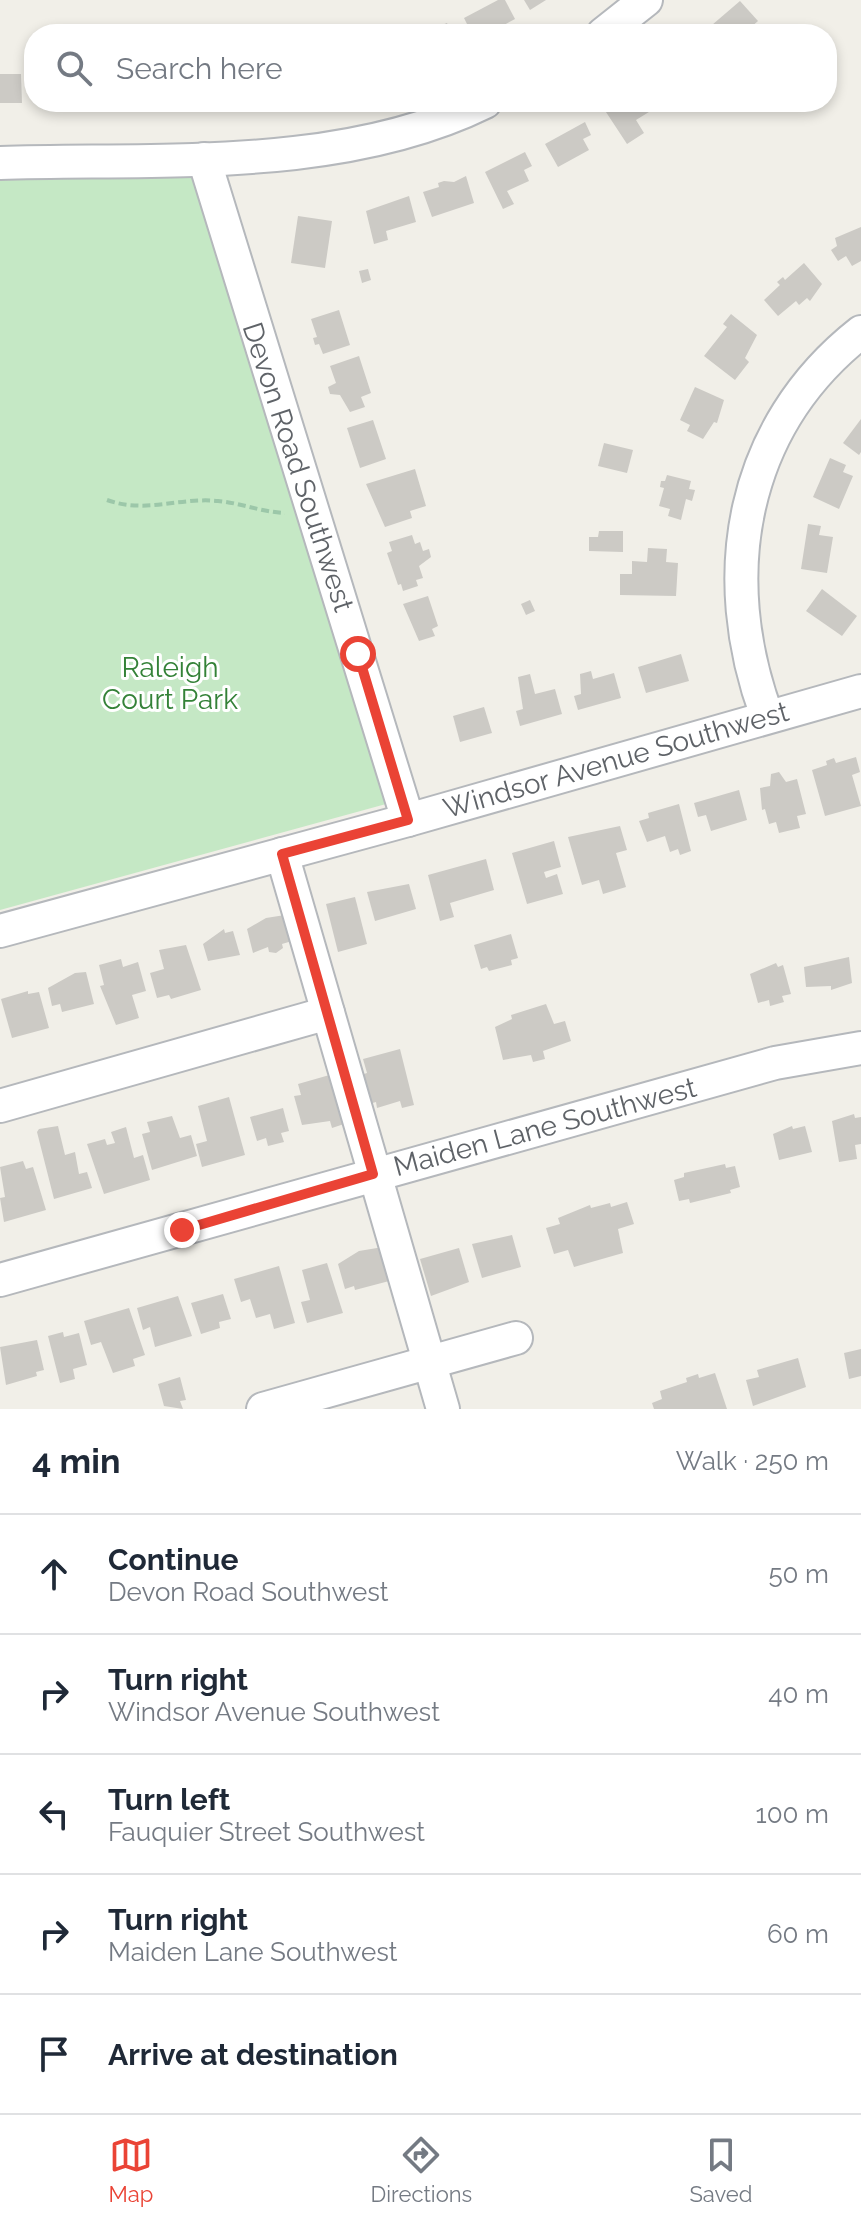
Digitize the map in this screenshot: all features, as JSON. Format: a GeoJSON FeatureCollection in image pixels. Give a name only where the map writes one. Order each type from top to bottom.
{"type":"FeatureCollection","features":[{"type":"Feature","properties":{"kind":"street"},"geometry":{"type":"LineString","coordinates":[[616,24],[646,0]]}},
{"type":"Feature","properties":{"kind":"street"},"geometry":{"type":"LineString","coordinates":[[0,163],[277,156],[341,146],[460,112]]}},
{"type":"Feature","properties":{"kind":"street","name":"Devon Road Southwest"},"geometry":{"type":"LineString","coordinates":[[204,159],[408,820]]}},
{"type":"Feature","properties":{"kind":"street"},"geometry":{"type":"LineString","coordinates":[[767,716],[752,678],[744,638],[740,570],[745,518],[771,443],[793,405],[820,369],[861,332]]}},
{"type":"Feature","properties":{"kind":"street","name":"Windsor Avenue Southwest"},"geometry":{"type":"LineString","coordinates":[[0,931],[408,820],[861,691]]}},
{"type":"Feature","properties":{"kind":"street"},"geometry":{"type":"LineString","coordinates":[[282,854],[443,1409]]}},
{"type":"Feature","properties":{"kind":"street"},"geometry":{"type":"LineString","coordinates":[[0,1106],[328,1013]]}},
{"type":"Feature","properties":{"kind":"street","name":"Maiden Lane Southwest"},"geometry":{"type":"LineString","coordinates":[[0,1280],[775,1063],[861,1048]]}},
{"type":"Feature","properties":{"kind":"street"},"geometry":{"type":"LineString","coordinates":[[263,1409],[516,1338]]}},
{"type":"Feature","properties":{"kind":"path"},"geometry":{"type":"LineString","coordinates":[[107,500],[134,507],[195,500],[220,501],[264,512],[311,509]]}},
{"type":"Feature","properties":{"kind":"green space","name":"Raleigh Court Park"},"geometry":{"type":"Polygon","coordinates":[[[194,173],[386,804],[0,910],[0,178],[194,173]]]}},
{"type":"Feature","properties":{"kind":"building"},"geometry":{"type":"Polygon","coordinates":[[[498,0],[505,0],[515,19],[506,24],[467,24],[464,18],[498,0]]]}},
{"type":"Feature","properties":{"kind":"building"},"geometry":{"type":"Polygon","coordinates":[[[524,0],[546,0],[530,10],[524,0]]]}},
{"type":"Feature","properties":{"kind":"building"},"geometry":{"type":"Polygon","coordinates":[[[740,1],[758,21],[755,24],[713,24],[740,1]]]}},
{"type":"Feature","properties":{"kind":"building"},"geometry":{"type":"Polygon","coordinates":[[[0,74],[21,74],[22,103],[0,103],[0,74]]]}},
{"type":"Feature","properties":{"kind":"building"},"geometry":{"type":"Polygon","coordinates":[[[606,112],[649,112],[636,120],[644,133],[627,144],[606,112]]]}},
{"type":"Feature","properties":{"kind":"building"},"geometry":{"type":"Polygon","coordinates":[[[585,122],[591,135],[583,139],[589,150],[558,167],[545,144],[585,122]]]}},
{"type":"Feature","properties":{"kind":"building"},"geometry":{"type":"Polygon","coordinates":[[[525,152],[532,166],[524,170],[529,181],[507,191],[514,204],[503,209],[485,172],[525,152]]]}},
{"type":"Feature","properties":{"kind":"building"},"geometry":{"type":"Polygon","coordinates":[[[466,176],[474,203],[432,217],[423,192],[439,187],[438,183],[454,182],[466,176]]]}},
{"type":"Feature","properties":{"kind":"building"},"geometry":{"type":"Polygon","coordinates":[[[409,196],[416,222],[386,231],[388,240],[374,244],[366,211],[409,196]]]}},
{"type":"Feature","properties":{"kind":"building"},"geometry":{"type":"Polygon","coordinates":[[[298,216],[332,221],[325,268],[291,263],[298,216]]]}},
{"type":"Feature","properties":{"kind":"building"},"geometry":{"type":"Polygon","coordinates":[[[861,227],[861,261],[852,266],[846,256],[838,261],[831,250],[837,246],[835,238],[861,227]]]}},
{"type":"Feature","properties":{"kind":"building"},"geometry":{"type":"Polygon","coordinates":[[[804,263],[822,284],[810,301],[807,298],[799,305],[796,301],[778,316],[764,300],[780,285],[777,282],[783,277],[785,280],[804,263]]]}},
{"type":"Feature","properties":{"kind":"building"},"geometry":{"type":"Polygon","coordinates":[[[368,269],[371,280],[362,283],[359,271],[368,269]]]}},
{"type":"Feature","properties":{"kind":"building"},"geometry":{"type":"Polygon","coordinates":[[[339,310],[350,345],[323,354],[319,344],[315,345],[313,338],[317,337],[311,319],[339,310]]]}},
{"type":"Feature","properties":{"kind":"building"},"geometry":{"type":"Polygon","coordinates":[[[731,314],[757,335],[745,358],[749,362],[735,380],[704,356],[727,327],[723,324],[731,314]]]}},
{"type":"Feature","properties":{"kind":"building"},"geometry":{"type":"Polygon","coordinates":[[[359,356],[371,393],[361,397],[365,407],[350,412],[340,395],[330,394],[328,387],[336,383],[330,366],[359,356]]]}},
{"type":"Feature","properties":{"kind":"building"},"geometry":{"type":"Polygon","coordinates":[[[695,387],[724,400],[717,423],[714,422],[703,439],[687,431],[690,425],[680,420],[695,387]]]}},
{"type":"Feature","properties":{"kind":"building"},"geometry":{"type":"Polygon","coordinates":[[[861,419],[861,452],[859,455],[843,443],[861,419]]]}},
{"type":"Feature","properties":{"kind":"building"},"geometry":{"type":"Polygon","coordinates":[[[373,420],[386,459],[360,468],[347,428],[373,420]]]}},
{"type":"Feature","properties":{"kind":"building"},"geometry":{"type":"Polygon","coordinates":[[[604,443],[633,450],[627,473],[598,466],[604,443]]]}},
{"type":"Feature","properties":{"kind":"building"},"geometry":{"type":"Polygon","coordinates":[[[830,458],[846,465],[843,472],[853,476],[839,509],[813,497],[830,458]]]}},
{"type":"Feature","properties":{"kind":"building"},"geometry":{"type":"Polygon","coordinates":[[[415,469],[426,506],[410,511],[412,518],[385,527],[366,484],[415,469]]]}},
{"type":"Feature","properties":{"kind":"building"},"geometry":{"type":"Polygon","coordinates":[[[667,475],[691,481],[689,489],[695,490],[692,501],[686,499],[681,520],[668,516],[670,509],[659,506],[664,488],[660,487],[661,481],[665,481],[667,475]]]}},
{"type":"Feature","properties":{"kind":"building"},"geometry":{"type":"Polygon","coordinates":[[[808,524],[821,526],[819,535],[833,537],[827,573],[801,569],[808,524]]]}},
{"type":"Feature","properties":{"kind":"building"},"geometry":{"type":"Polygon","coordinates":[[[599,531],[623,531],[623,552],[589,551],[589,537],[598,537],[599,531]]]}},
{"type":"Feature","properties":{"kind":"building"},"geometry":{"type":"Polygon","coordinates":[[[412,535],[415,544],[420,542],[423,551],[429,549],[431,557],[419,566],[423,578],[416,580],[418,586],[403,591],[387,553],[392,551],[389,542],[412,535]]]}},
{"type":"Feature","properties":{"kind":"building"},"geometry":{"type":"Polygon","coordinates":[[[648,548],[667,549],[666,562],[678,563],[676,596],[620,595],[620,574],[632,574],[632,561],[647,562],[648,548]]]}},
{"type":"Feature","properties":{"kind":"building"},"geometry":{"type":"Polygon","coordinates":[[[822,589],[857,616],[842,636],[806,611],[822,589]]]}},
{"type":"Feature","properties":{"kind":"building"},"geometry":{"type":"Polygon","coordinates":[[[428,596],[438,626],[432,629],[435,636],[419,641],[403,604],[428,596]]]}},
{"type":"Feature","properties":{"kind":"building"},"geometry":{"type":"Polygon","coordinates":[[[530,600],[535,611],[526,615],[521,604],[530,600]]]}},
{"type":"Feature","properties":{"kind":"building"},"geometry":{"type":"Polygon","coordinates":[[[681,654],[689,681],[646,693],[638,667],[681,654]]]}},
{"type":"Feature","properties":{"kind":"building"},"geometry":{"type":"Polygon","coordinates":[[[591,671],[593,679],[614,673],[621,698],[578,710],[574,696],[581,694],[580,674],[591,671]]]}},
{"type":"Feature","properties":{"kind":"building"},"geometry":{"type":"Polygon","coordinates":[[[530,674],[535,694],[555,689],[562,714],[520,726],[516,711],[523,709],[518,677],[530,674]]]}},
{"type":"Feature","properties":{"kind":"building"},"geometry":{"type":"Polygon","coordinates":[[[484,707],[492,733],[460,742],[453,716],[484,707]]]}},
{"type":"Feature","properties":{"kind":"building"},"geometry":{"type":"Polygon","coordinates":[[[856,757],[860,772],[852,775],[861,806],[825,816],[812,770],[827,765],[826,761],[834,758],[836,763],[856,757]]]}},
{"type":"Feature","properties":{"kind":"building"},"geometry":{"type":"Polygon","coordinates":[[[779,772],[786,782],[797,779],[806,814],[797,816],[800,828],[779,833],[776,822],[769,824],[765,809],[762,810],[760,788],[770,786],[771,774],[779,772]]]}},
{"type":"Feature","properties":{"kind":"building"},"geometry":{"type":"Polygon","coordinates":[[[739,790],[747,820],[711,831],[706,815],[698,817],[694,803],[739,790]]]}},
{"type":"Feature","properties":{"kind":"building"},"geometry":{"type":"Polygon","coordinates":[[[679,804],[691,851],[680,855],[678,849],[670,852],[665,836],[647,842],[639,821],[649,818],[648,813],[679,804]]]}},
{"type":"Feature","properties":{"kind":"building"},"geometry":{"type":"Polygon","coordinates":[[[620,826],[627,850],[616,853],[626,887],[603,894],[599,880],[582,885],[568,837],[620,826]]]}},
{"type":"Feature","properties":{"kind":"building"},"geometry":{"type":"Polygon","coordinates":[[[554,841],[561,867],[544,872],[546,878],[557,874],[563,894],[527,904],[512,853],[554,841]]]}},
{"type":"Feature","properties":{"kind":"building"},"geometry":{"type":"Polygon","coordinates":[[[486,859],[494,890],[450,903],[454,917],[440,921],[428,875],[486,859]]]}},
{"type":"Feature","properties":{"kind":"building"},"geometry":{"type":"Polygon","coordinates":[[[409,884],[416,909],[375,921],[367,892],[409,884]]]}},
{"type":"Feature","properties":{"kind":"building"},"geometry":{"type":"Polygon","coordinates":[[[355,897],[367,944],[338,952],[326,904],[355,897]]]}},
{"type":"Feature","properties":{"kind":"building"},"geometry":{"type":"Polygon","coordinates":[[[285,915],[292,941],[282,944],[283,948],[276,953],[269,952],[268,947],[253,953],[247,929],[266,918],[285,915]]]}},
{"type":"Feature","properties":{"kind":"building"},"geometry":{"type":"Polygon","coordinates":[[[224,929],[225,933],[233,931],[240,955],[208,961],[203,944],[224,929]]]}},
{"type":"Feature","properties":{"kind":"building"},"geometry":{"type":"Polygon","coordinates":[[[511,934],[518,958],[511,960],[512,965],[489,971],[487,967],[481,969],[474,945],[511,934]]]}},
{"type":"Feature","properties":{"kind":"building"},"geometry":{"type":"Polygon","coordinates":[[[186,945],[201,990],[171,999],[169,995],[157,998],[150,973],[164,969],[159,950],[186,945]]]}},
{"type":"Feature","properties":{"kind":"building"},"geometry":{"type":"Polygon","coordinates":[[[849,957],[852,983],[831,990],[831,986],[806,987],[804,967],[849,957]]]}},
{"type":"Feature","properties":{"kind":"building"},"geometry":{"type":"Polygon","coordinates":[[[121,959],[123,967],[138,962],[146,991],[132,995],[139,1018],[116,1025],[100,986],[104,985],[99,965],[121,959]]]}},
{"type":"Feature","properties":{"kind":"building"},"geometry":{"type":"Polygon","coordinates":[[[776,963],[778,967],[783,965],[791,994],[782,996],[784,1002],[770,1006],[769,1000],[758,1003],[750,974],[776,963]]]}},
{"type":"Feature","properties":{"kind":"building"},"geometry":{"type":"Polygon","coordinates":[[[86,972],[94,1004],[62,1012],[60,1004],[52,1006],[48,988],[75,973],[86,972]]]}},
{"type":"Feature","properties":{"kind":"building"},"geometry":{"type":"Polygon","coordinates":[[[28,991],[28,994],[39,992],[49,1028],[12,1038],[1,999],[28,991]]]}},
{"type":"Feature","properties":{"kind":"building"},"geometry":{"type":"Polygon","coordinates":[[[546,1004],[554,1024],[565,1021],[571,1041],[543,1051],[545,1059],[533,1062],[531,1055],[503,1060],[495,1027],[512,1019],[511,1015],[546,1004]]]}},
{"type":"Feature","properties":{"kind":"building"},"geometry":{"type":"Polygon","coordinates":[[[400,1049],[414,1105],[402,1108],[400,1101],[377,1108],[376,1102],[369,1104],[361,1075],[367,1073],[363,1059],[400,1049]]]}},
{"type":"Feature","properties":{"kind":"building"},"geometry":{"type":"Polygon","coordinates":[[[333,1074],[344,1124],[332,1128],[330,1121],[302,1125],[294,1096],[301,1095],[298,1084],[333,1074]]]}},
{"type":"Feature","properties":{"kind":"building"},"geometry":{"type":"Polygon","coordinates":[[[229,1097],[245,1155],[202,1167],[196,1144],[207,1141],[198,1106],[229,1097]]]}},
{"type":"Feature","properties":{"kind":"building"},"geometry":{"type":"Polygon","coordinates":[[[283,1108],[289,1131],[281,1133],[284,1142],[268,1146],[266,1138],[257,1141],[250,1117],[283,1108]]]}},
{"type":"Feature","properties":{"kind":"building"},"geometry":{"type":"Polygon","coordinates":[[[854,1114],[855,1118],[861,1117],[861,1144],[855,1145],[857,1159],[839,1162],[832,1121],[854,1114]]]}},
{"type":"Feature","properties":{"kind":"building"},"geometry":{"type":"Polygon","coordinates":[[[172,1116],[180,1138],[191,1135],[197,1156],[152,1170],[142,1134],[150,1132],[147,1122],[172,1116]]]}},
{"type":"Feature","properties":{"kind":"building"},"geometry":{"type":"Polygon","coordinates":[[[58,1126],[65,1155],[75,1152],[79,1174],[87,1172],[92,1188],[54,1199],[37,1132],[58,1126]]]}},
{"type":"Feature","properties":{"kind":"building"},"geometry":{"type":"Polygon","coordinates":[[[792,1126],[793,1129],[805,1126],[812,1152],[779,1160],[773,1134],[792,1126]]]}},
{"type":"Feature","properties":{"kind":"building"},"geometry":{"type":"Polygon","coordinates":[[[126,1127],[134,1158],[143,1155],[150,1180],[104,1194],[87,1144],[105,1139],[107,1145],[115,1143],[111,1132],[126,1127]]]}},
{"type":"Feature","properties":{"kind":"building"},"geometry":{"type":"Polygon","coordinates":[[[23,1161],[26,1169],[33,1167],[46,1210],[4,1222],[0,1198],[5,1197],[0,1167],[23,1161]]]}},
{"type":"Feature","properties":{"kind":"building"},"geometry":{"type":"Polygon","coordinates":[[[725,1164],[726,1168],[735,1166],[740,1187],[730,1190],[731,1193],[690,1203],[689,1199],[679,1201],[674,1180],[684,1177],[684,1173],[725,1164]]]}},
{"type":"Feature","properties":{"kind":"building"},"geometry":{"type":"Polygon","coordinates":[[[627,1202],[634,1224],[618,1229],[623,1253],[574,1267],[568,1250],[554,1254],[546,1228],[560,1224],[558,1218],[590,1205],[591,1208],[610,1203],[611,1207],[627,1202]]]}},
{"type":"Feature","properties":{"kind":"building"},"geometry":{"type":"Polygon","coordinates":[[[512,1235],[521,1267],[482,1278],[472,1244],[512,1235]]]}},
{"type":"Feature","properties":{"kind":"building"},"geometry":{"type":"Polygon","coordinates":[[[383,1247],[393,1280],[355,1290],[354,1286],[345,1289],[338,1264],[359,1251],[383,1247]]]}},
{"type":"Feature","properties":{"kind":"building"},"geometry":{"type":"Polygon","coordinates":[[[459,1248],[469,1282],[431,1296],[420,1259],[459,1248]]]}},
{"type":"Feature","properties":{"kind":"building"},"geometry":{"type":"Polygon","coordinates":[[[327,1263],[343,1313],[307,1323],[301,1302],[310,1300],[302,1270],[327,1263]]]}},
{"type":"Feature","properties":{"kind":"building"},"geometry":{"type":"Polygon","coordinates":[[[279,1266],[295,1323],[274,1329],[270,1314],[256,1318],[250,1299],[241,1302],[234,1279],[279,1266]]]}},
{"type":"Feature","properties":{"kind":"building"},"geometry":{"type":"Polygon","coordinates":[[[223,1294],[231,1319],[219,1322],[220,1328],[201,1334],[191,1303],[223,1294]]]}},
{"type":"Feature","properties":{"kind":"building"},"geometry":{"type":"Polygon","coordinates":[[[178,1296],[192,1336],[155,1347],[150,1327],[143,1330],[137,1308],[178,1296]]]}},
{"type":"Feature","properties":{"kind":"building"},"geometry":{"type":"Polygon","coordinates":[[[129,1308],[145,1355],[133,1359],[135,1366],[113,1373],[101,1342],[91,1345],[84,1321],[129,1308]]]}},
{"type":"Feature","properties":{"kind":"building"},"geometry":{"type":"Polygon","coordinates":[[[63,1332],[64,1337],[79,1333],[87,1365],[73,1369],[75,1379],[60,1383],[48,1336],[63,1332]]]}},
{"type":"Feature","properties":{"kind":"building"},"geometry":{"type":"Polygon","coordinates":[[[37,1340],[44,1370],[36,1372],[37,1376],[6,1385],[0,1347],[37,1340]]]}},
{"type":"Feature","properties":{"kind":"building"},"geometry":{"type":"Polygon","coordinates":[[[861,1349],[861,1376],[849,1379],[844,1353],[861,1349]]]}},
{"type":"Feature","properties":{"kind":"building"},"geometry":{"type":"Polygon","coordinates":[[[798,1358],[806,1387],[753,1406],[746,1380],[759,1377],[757,1370],[798,1358]]]}},
{"type":"Feature","properties":{"kind":"building"},"geometry":{"type":"Polygon","coordinates":[[[715,1373],[727,1409],[654,1409],[652,1403],[662,1399],[660,1391],[687,1382],[686,1378],[698,1374],[699,1378],[715,1373]]]}},
{"type":"Feature","properties":{"kind":"building"},"geometry":{"type":"Polygon","coordinates":[[[180,1377],[186,1400],[180,1401],[183,1409],[164,1406],[158,1384],[180,1377]]]}},
{"type":"Feature","properties":{"kind":"route"},"geometry":{"type":"LineString","coordinates":[[182,1230],[373,1174],[282,854],[408,820],[358,654]]}}]}
